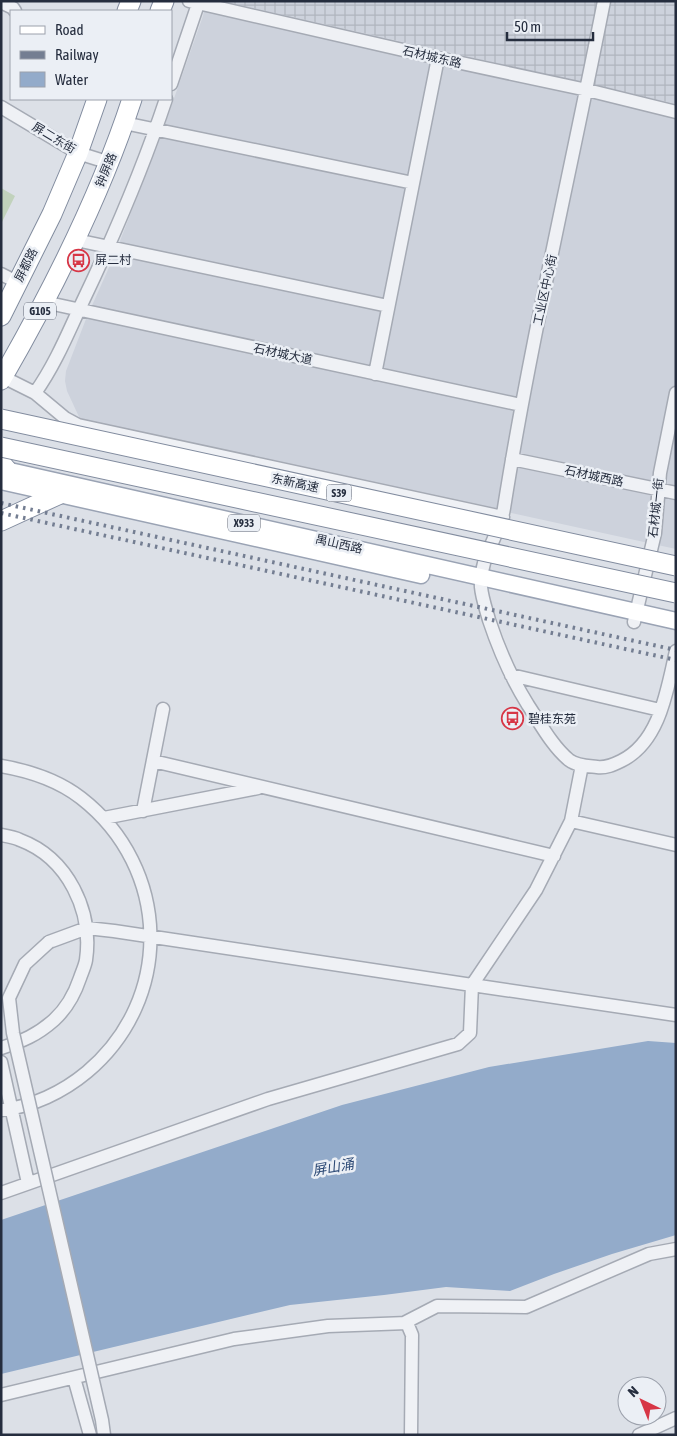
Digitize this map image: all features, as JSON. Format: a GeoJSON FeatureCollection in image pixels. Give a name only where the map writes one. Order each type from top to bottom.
{"type":"FeatureCollection","features":[{"type":"Feature","properties":{"kind":"highway","name":"G105"},"geometry":{"type":"LineString","coordinates":[[78,153],[97,100]]}},
{"type":"Feature","properties":{"kind":"highway","name":"钟屏路"},"geometry":{"type":"LineString","coordinates":[[76,240],[110,163],[132,100]]}},
{"type":"Feature","properties":{"kind":"highway","name":"屏都路"},"geometry":{"type":"LineString","coordinates":[[1,316],[9,278],[52,214],[78,153]]}},
{"type":"Feature","properties":{"kind":"highway","name":"G105"},"geometry":{"type":"LineString","coordinates":[[2,379],[76,240]]}},
{"type":"Feature","properties":{"kind":"highway","name":"东新高速"},"geometry":{"type":"LineString","coordinates":[[1,419],[676,566]]}},
{"type":"Feature","properties":{"kind":"highway","name":"S39"},"geometry":{"type":"LineString","coordinates":[[1,447],[676,593]]}},
{"type":"Feature","properties":{"kind":"highway"},"geometry":{"type":"LineString","coordinates":[[1,521],[60,494]]}},
{"type":"Feature","properties":{"kind":"main road","name":"禺山西路"},"geometry":{"type":"LineString","coordinates":[[3,471],[60,494],[481,582]]}},
{"type":"Feature","properties":{"kind":"main road","name":"禺山西路"},"geometry":{"type":"LineString","coordinates":[[3,471],[635,617],[676,621]]}},
{"type":"Feature","properties":{"kind":"main road","name":"禺山西路"},"geometry":{"type":"LineString","coordinates":[[635,617],[676,632]]}},
{"type":"Feature","properties":{"kind":"street","name":"工业区中心街"},"geometry":{"type":"LineString","coordinates":[[481,582],[485,556],[503,517],[521,405],[604,1]]}},
{"type":"Feature","properties":{"kind":"street"},"geometry":{"type":"LineString","coordinates":[[1,2],[14,10]]}},
{"type":"Feature","properties":{"kind":"street","name":"石材城东路"},"geometry":{"type":"LineString","coordinates":[[196,2],[587,90],[676,112]]}},
{"type":"Feature","properties":{"kind":"street"},"geometry":{"type":"LineString","coordinates":[[172,81],[196,2]]}},
{"type":"Feature","properties":{"kind":"street"},"geometry":{"type":"LineString","coordinates":[[375,374],[438,58]]}},
{"type":"Feature","properties":{"kind":"street"},"geometry":{"type":"LineString","coordinates":[[35,393],[55,361],[109,247],[166,100]]}},
{"type":"Feature","properties":{"kind":"street","name":"屏二东街"},"geometry":{"type":"LineString","coordinates":[[1,107],[78,153],[110,163]]}},
{"type":"Feature","properties":{"kind":"street"},"geometry":{"type":"LineString","coordinates":[[124,123],[413,182]]}},
{"type":"Feature","properties":{"kind":"street"},"geometry":{"type":"LineString","coordinates":[[76,240],[388,306]]}},
{"type":"Feature","properties":{"kind":"street","name":"石材城大道"},"geometry":{"type":"LineString","coordinates":[[44,302],[521,405]]}},
{"type":"Feature","properties":{"kind":"street"},"geometry":{"type":"LineString","coordinates":[[2,379],[35,393],[66,418],[78,425],[503,517]]}},
{"type":"Feature","properties":{"kind":"street","name":"石材城一街"},"geometry":{"type":"LineString","coordinates":[[635,617],[655,533],[657,489],[676,394]]}},
{"type":"Feature","properties":{"kind":"street","name":"石材城西路"},"geometry":{"type":"LineString","coordinates":[[512,459],[676,493]]}},
{"type":"Feature","properties":{"kind":"street"},"geometry":{"type":"LineString","coordinates":[[481,582],[483,601],[499,651],[519,691],[552,741],[571,761],[582,765],[601,768],[612,765],[632,755],[644,743],[652,731],[666,694],[676,651]]}},
{"type":"Feature","properties":{"kind":"street"},"geometry":{"type":"LineString","coordinates":[[511,675],[660,710]]}},
{"type":"Feature","properties":{"kind":"street"},"geometry":{"type":"LineString","coordinates":[[143,811],[163,708]]}},
{"type":"Feature","properties":{"kind":"street"},"geometry":{"type":"LineString","coordinates":[[152,761],[554,856]]}},
{"type":"Feature","properties":{"kind":"street"},"geometry":{"type":"LineString","coordinates":[[1,1192],[268,1099],[458,1044],[470,1033],[472,985],[536,890],[571,822],[582,765]]}},
{"type":"Feature","properties":{"kind":"street"},"geometry":{"type":"LineString","coordinates":[[1,766],[24,770],[54,781],[80,797],[104,818],[120,838],[134,861],[143,885],[149,911],[151,937],[148,971],[138,1004],[122,1034],[100,1060],[74,1082],[44,1099],[6,1110]]}},
{"type":"Feature","properties":{"kind":"street"},"geometry":{"type":"LineString","coordinates":[[104,818],[262,787]]}},
{"type":"Feature","properties":{"kind":"street"},"geometry":{"type":"LineString","coordinates":[[571,822],[676,845]]}},
{"type":"Feature","properties":{"kind":"street"},"geometry":{"type":"LineString","coordinates":[[1,835],[20,840],[45,854],[66,875],[80,900],[87,928],[86,961],[75,992],[56,1019],[30,1038],[1,1048]]}},
{"type":"Feature","properties":{"kind":"street"},"geometry":{"type":"LineString","coordinates":[[104,1435],[100,1410],[13,1033],[9,998],[25,964],[49,942],[87,928],[676,1015]]}},
{"type":"Feature","properties":{"kind":"street"},"geometry":{"type":"LineString","coordinates":[[1,1062],[6,1110],[28,1183]]}},
{"type":"Feature","properties":{"kind":"street"},"geometry":{"type":"LineString","coordinates":[[1,1395],[234,1339],[328,1326],[404,1323],[437,1306],[526,1308],[649,1254],[676,1249]]}},
{"type":"Feature","properties":{"kind":"street"},"geometry":{"type":"LineString","coordinates":[[404,1323],[407,1323],[412,1335],[411,1435]]}},
{"type":"Feature","properties":{"kind":"street"},"geometry":{"type":"LineString","coordinates":[[74,1378],[90,1435]]}},
{"type":"Feature","properties":{"kind":"street"},"geometry":{"type":"LineString","coordinates":[[639,1435],[676,1418]]}},
{"type":"Feature","properties":{"kind":"shaded area"},"geometry":{"type":"Polygon","coordinates":[[[206,1],[222,1],[676,104],[676,549],[80,419],[67,391],[66,371],[86,319],[115,254],[165,124],[203,16],[206,1]]]}},
{"type":"Feature","properties":{"kind":"shaded area"},"geometry":{"type":"Polygon","coordinates":[[[222,1],[676,1],[676,104],[222,1]]]}},
{"type":"Feature","properties":{"kind":"green space"},"geometry":{"type":"Polygon","coordinates":[[[1,188],[15,196],[1,224],[1,188]]]}},
{"type":"Feature","properties":{"kind":"water","name":"屏山涌"},"geometry":{"type":"Polygon","coordinates":[[[648,1041],[676,1043],[676,1235],[612,1254],[510,1291],[446,1287],[290,1305],[1,1374],[1,1220],[342,1105],[489,1067],[648,1041]]]}},
{"type":"Feature","properties":{"kind":"railway"},"geometry":{"type":"LineString","coordinates":[[1,503],[676,650]]}},
{"type":"Feature","properties":{"kind":"railway"},"geometry":{"type":"LineString","coordinates":[[1,513],[676,660]]}},
{"type":"Feature","properties":{"kind":"place","name":"屏二村"},"geometry":{"type":"Point","coordinates":[79,260]}},
{"type":"Feature","properties":{"kind":"place","name":"碧桂东苑"},"geometry":{"type":"Point","coordinates":[512,719]}}]}
